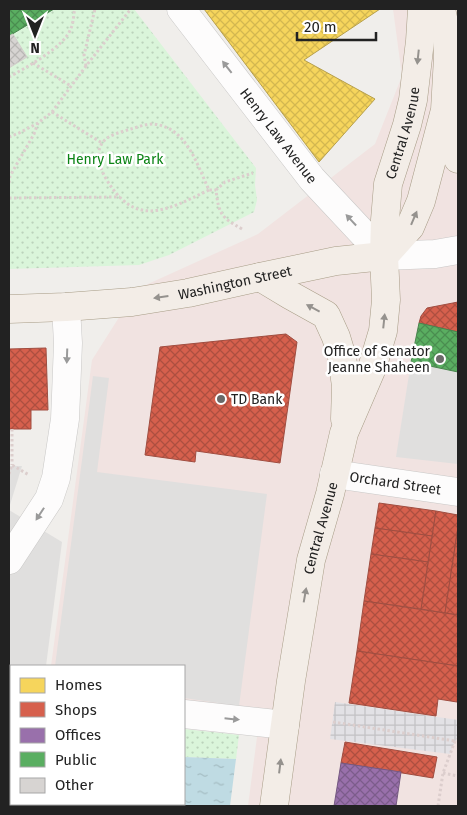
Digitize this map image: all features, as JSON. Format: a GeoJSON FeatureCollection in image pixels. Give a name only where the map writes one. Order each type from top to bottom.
{"type":"FeatureCollection","features":[{"type":"Feature","properties":{"kind":"main road","name":"Central Avenue"},"geometry":{"type":"LineString","coordinates":[[274,806],[296,647],[311,560],[344,433],[372,368],[383,331],[386,300],[384,256],[388,184],[413,100],[422,9]]}},
{"type":"Feature","properties":{"kind":"main road"},"geometry":{"type":"LineString","coordinates":[[384,256],[410,226],[421,200],[445,110],[448,57],[447,36],[441,9]]}},
{"type":"Feature","properties":{"kind":"main road"},"geometry":{"type":"LineString","coordinates":[[445,110],[458,159]]}},
{"type":"Feature","properties":{"kind":"main road","name":"Washington Street"},"geometry":{"type":"LineString","coordinates":[[9,309],[132,302],[178,295],[336,261],[384,256]]}},
{"type":"Feature","properties":{"kind":"main road"},"geometry":{"type":"LineString","coordinates":[[260,277],[326,315],[336,337],[342,357],[346,386],[344,433]]}},
{"type":"Feature","properties":{"kind":"street","name":"Henry Law Avenue"},"geometry":{"type":"LineString","coordinates":[[181,9],[312,178],[384,256]]}},
{"type":"Feature","properties":{"kind":"street","name":"Washington Street"},"geometry":{"type":"LineString","coordinates":[[384,256],[435,254],[458,250]]}},
{"type":"Feature","properties":{"kind":"street"},"geometry":{"type":"LineString","coordinates":[[9,560],[49,500],[56,478],[66,395],[68,343],[66,307]]}},
{"type":"Feature","properties":{"kind":"street","name":"Orchard Street"},"geometry":{"type":"LineString","coordinates":[[334,474],[458,492]]}},
{"type":"Feature","properties":{"kind":"street"},"geometry":{"type":"LineString","coordinates":[[185,714],[285,725]]}},
{"type":"Feature","properties":{"kind":"path"},"geometry":{"type":"LineString","coordinates":[[9,77],[59,45],[68,36],[75,9]]}},
{"type":"Feature","properties":{"kind":"path"},"geometry":{"type":"LineString","coordinates":[[86,66],[84,55],[95,9]]}},
{"type":"Feature","properties":{"kind":"path"},"geometry":{"type":"LineString","coordinates":[[9,137],[38,123],[52,112],[130,10]]}},
{"type":"Feature","properties":{"kind":"path"},"geometry":{"type":"LineString","coordinates":[[33,63],[71,86]]}},
{"type":"Feature","properties":{"kind":"path"},"geometry":{"type":"LineString","coordinates":[[52,112],[102,143]]}},
{"type":"Feature","properties":{"kind":"path"},"geometry":{"type":"LineString","coordinates":[[9,183],[9,176],[34,134],[38,123]]}},
{"type":"Feature","properties":{"kind":"path"},"geometry":{"type":"LineString","coordinates":[[208,190],[186,143],[177,133],[153,124],[140,126],[111,136],[102,143],[99,152],[102,171],[120,198],[137,209],[150,211],[177,206],[208,190],[216,190],[225,182],[253,173]]}},
{"type":"Feature","properties":{"kind":"path"},"geometry":{"type":"LineString","coordinates":[[216,190],[221,214],[226,220],[242,229]]}},
{"type":"Feature","properties":{"kind":"path"},"geometry":{"type":"LineString","coordinates":[[9,198],[120,198]]}},
{"type":"Feature","properties":{"kind":"path"},"geometry":{"type":"LineString","coordinates":[[9,474],[12,465],[12,430]]}},
{"type":"Feature","properties":{"kind":"path"},"geometry":{"type":"LineString","coordinates":[[12,465],[33,477]]}},
{"type":"Feature","properties":{"kind":"path"},"geometry":{"type":"LineString","coordinates":[[332,722],[457,740],[443,773],[438,806]]}},
{"type":"Feature","properties":{"kind":"path"},"geometry":{"type":"LineString","coordinates":[[443,773],[458,776]]}},
{"type":"Feature","properties":{"kind":"shaded area"},"geometry":{"type":"Polygon","coordinates":[[[393,9],[458,9],[458,806],[248,806],[260,714],[185,705],[185,665],[51,665],[92,360],[137,289],[258,234],[375,144],[402,76],[393,9]]]}},
{"type":"Feature","properties":{"kind":"shaded area"},"geometry":{"type":"Polygon","coordinates":[[[411,362],[458,372],[458,464],[396,457],[411,362]]]}},
{"type":"Feature","properties":{"kind":"shaded area"},"geometry":{"type":"Polygon","coordinates":[[[93,376],[109,378],[97,472],[267,494],[239,706],[185,698],[185,665],[55,665],[93,376]]]}},
{"type":"Feature","properties":{"kind":"shaded area"},"geometry":{"type":"Polygon","coordinates":[[[9,466],[22,466],[9,508],[9,466]]]}},
{"type":"Feature","properties":{"kind":"shaded area"},"geometry":{"type":"Polygon","coordinates":[[[9,510],[62,542],[46,665],[10,665],[9,748],[9,510]]]}},
{"type":"Feature","properties":{"kind":"shaded area"},"geometry":{"type":"Polygon","coordinates":[[[335,702],[458,720],[458,739],[455,741],[450,754],[330,739],[335,702]]]}},
{"type":"Feature","properties":{"kind":"green space","name":"Henry Law Park"},"geometry":{"type":"Polygon","coordinates":[[[9,9],[134,9],[256,168],[255,185],[257,200],[254,212],[169,255],[139,265],[9,269],[9,9]]]}},
{"type":"Feature","properties":{"kind":"green space"},"geometry":{"type":"Polygon","coordinates":[[[185,729],[239,735],[236,759],[185,757],[185,729]]]}},
{"type":"Feature","properties":{"kind":"water"},"geometry":{"type":"Polygon","coordinates":[[[185,757],[236,759],[230,806],[9,806],[9,784],[10,805],[185,805],[185,757]]]}},
{"type":"Feature","properties":{"kind":"building: Homes"},"geometry":{"type":"Polygon","coordinates":[[[204,9],[380,9],[304,60],[375,99],[319,162],[204,9]]]}},
{"type":"Feature","properties":{"kind":"building: Shops"},"geometry":{"type":"Polygon","coordinates":[[[458,302],[458,332],[419,323],[421,316],[427,308],[458,302]]]}},
{"type":"Feature","properties":{"kind":"building: Shops","name":"TD Bank"},"geometry":{"type":"Polygon","coordinates":[[[286,334],[297,342],[280,463],[196,451],[195,462],[145,455],[160,347],[286,334]]]}},
{"type":"Feature","properties":{"kind":"building: Shops"},"geometry":{"type":"Polygon","coordinates":[[[46,348],[48,410],[31,410],[31,429],[9,429],[9,349],[46,348]]]}},
{"type":"Feature","properties":{"kind":"building: Shops"},"geometry":{"type":"Polygon","coordinates":[[[379,503],[436,511],[432,536],[375,528],[379,503]]]}},
{"type":"Feature","properties":{"kind":"building: Shops"},"geometry":{"type":"Polygon","coordinates":[[[436,511],[458,515],[458,527],[445,613],[421,609],[436,511]]]}},
{"type":"Feature","properties":{"kind":"building: Shops"},"geometry":{"type":"Polygon","coordinates":[[[458,527],[458,615],[445,613],[458,527]]]}},
{"type":"Feature","properties":{"kind":"building: Shops"},"geometry":{"type":"Polygon","coordinates":[[[375,528],[432,536],[428,562],[371,554],[375,528]]]}},
{"type":"Feature","properties":{"kind":"building: Shops"},"geometry":{"type":"Polygon","coordinates":[[[371,554],[428,562],[421,609],[364,601],[371,554]]]}},
{"type":"Feature","properties":{"kind":"building: Shops"},"geometry":{"type":"Polygon","coordinates":[[[364,601],[458,615],[458,666],[357,651],[364,601]]]}},
{"type":"Feature","properties":{"kind":"building: Shops"},"geometry":{"type":"Polygon","coordinates":[[[357,651],[458,666],[457,702],[438,699],[436,716],[349,703],[357,651]]]}},
{"type":"Feature","properties":{"kind":"building: Shops"},"geometry":{"type":"Polygon","coordinates":[[[345,742],[437,757],[433,778],[341,763],[345,742]]]}},
{"type":"Feature","properties":{"kind":"building: Offices"},"geometry":{"type":"Polygon","coordinates":[[[341,763],[401,772],[396,806],[334,806],[341,763]]]}},
{"type":"Feature","properties":{"kind":"building: Public"},"geometry":{"type":"Polygon","coordinates":[[[9,9],[54,9],[9,36],[9,9]]]}},
{"type":"Feature","properties":{"kind":"building: Public"},"geometry":{"type":"Polygon","coordinates":[[[419,323],[458,332],[458,372],[411,362],[419,323]]]}},
{"type":"Feature","properties":{"kind":"building: Other"},"geometry":{"type":"Polygon","coordinates":[[[13,34],[27,57],[9,68],[9,36],[13,34]]]}},
{"type":"Feature","properties":{"kind":"place","name":"Office of Senator Jeanne Shaheen"},"geometry":{"type":"Point","coordinates":[440,359]}},
{"type":"Feature","properties":{"kind":"place","name":"TD Bank"},"geometry":{"type":"Point","coordinates":[221,399]}}]}
